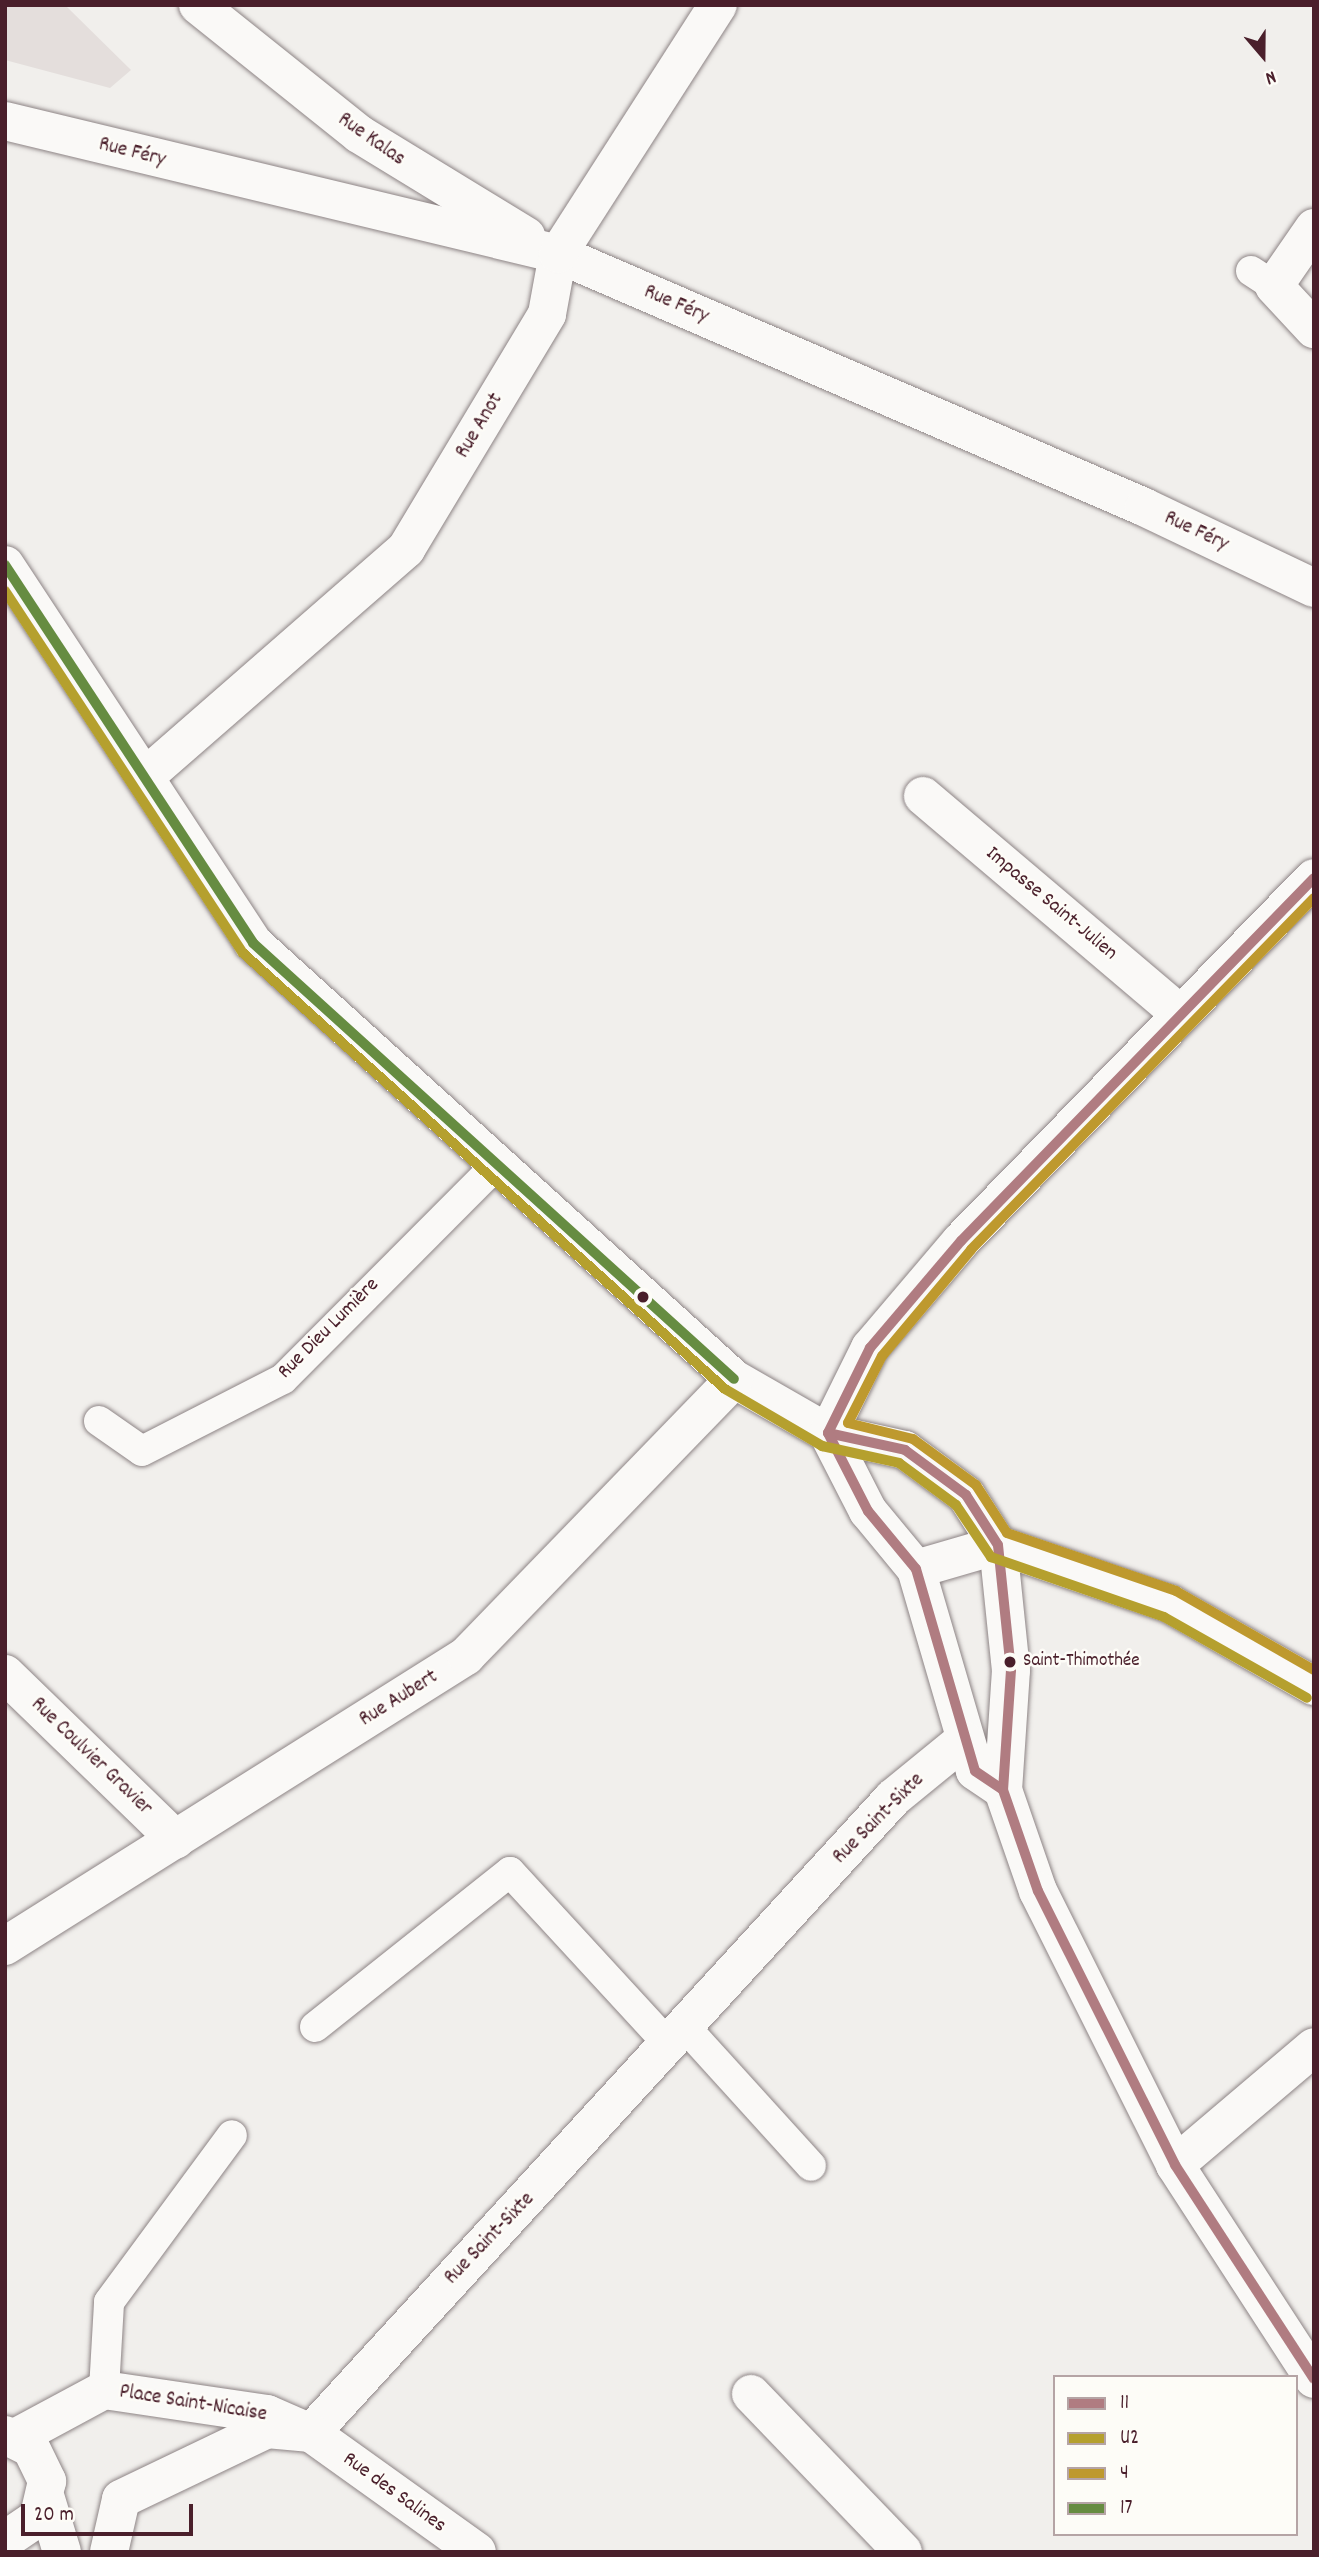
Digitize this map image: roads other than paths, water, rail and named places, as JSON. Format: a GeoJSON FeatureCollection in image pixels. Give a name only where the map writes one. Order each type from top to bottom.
{"type":"FeatureCollection","features":[{"type":"Feature","properties":{"kind":"street","name":"Rue Kalas"},"geometry":{"type":"LineString","coordinates":[[198,5],[359,134],[558,254]]}},
{"type":"Feature","properties":{"kind":"street","name":"Rue Anot"},"geometry":{"type":"LineString","coordinates":[[147,775],[406,549],[547,314],[558,254],[718,5]]}},
{"type":"Feature","properties":{"kind":"street","name":"Rue Féry"},"geometry":{"type":"LineString","coordinates":[[5,121],[558,254],[1144,507],[1314,588]]}},
{"type":"Feature","properties":{"kind":"street"},"geometry":{"type":"LineString","coordinates":[[1314,228],[1262,279],[1314,329]]}},
{"type":"Feature","properties":{"kind":"street"},"geometry":{"type":"LineString","coordinates":[[5,565],[147,775],[253,943],[734,1379],[828,1433],[905,1450],[966,1495],[998,1545],[1011,1670],[1003,1790],[1038,1891],[1175,2165],[1314,2379]]}},
{"type":"Feature","properties":{"kind":"street","name":"Impasse Saint-Julien"},"geometry":{"type":"LineString","coordinates":[[923,796],[1178,1012]]}},
{"type":"Feature","properties":{"kind":"street"},"geometry":{"type":"LineString","coordinates":[[828,1433],[870,1348],[961,1241],[1178,1012],[1314,878]]}},
{"type":"Feature","properties":{"kind":"street","name":"Rue Aubert"},"geometry":{"type":"LineString","coordinates":[[5,1945],[467,1656],[734,1379]]}},
{"type":"Feature","properties":{"kind":"street"},"geometry":{"type":"LineString","coordinates":[[828,1433],[868,1511],[916,1569],[975,1771],[1003,1790]]}},
{"type":"Feature","properties":{"kind":"street"},"geometry":{"type":"LineString","coordinates":[[916,1569],[998,1545],[1170,1604],[1314,1686]]}},
{"type":"Feature","properties":{"kind":"street","name":"Rue Coulvier Gravier"},"geometry":{"type":"LineString","coordinates":[[5,1674],[176,1840]]}},
{"type":"Feature","properties":{"kind":"street","name":"Rue Saint-Sixte"},"geometry":{"type":"LineString","coordinates":[[311,2433],[678,2037],[893,1798],[964,1740]]}},
{"type":"Feature","properties":{"kind":"street"},"geometry":{"type":"LineString","coordinates":[[1175,2165],[1314,2047]]}},
{"type":"Feature","properties":{"kind":"street","name":"Place Saint-Nicaise"},"geometry":{"type":"LineString","coordinates":[[62,2552],[46,2499],[43,2463],[10,2436],[104,2390],[267,2414],[311,2433]]}},
{"type":"Feature","properties":{"kind":"street"},"geometry":{"type":"LineString","coordinates":[[751,2394],[903,2552]]}},
{"type":"Feature","properties":{"kind":"street","name":"Place Saint-Nicaise"},"geometry":{"type":"LineString","coordinates":[[109,2552],[121,2499],[267,2429],[311,2433]]}},
{"type":"Feature","properties":{"kind":"street","name":"Rue des Salines"},"geometry":{"type":"LineString","coordinates":[[311,2433],[477,2552]]}},
{"type":"Feature","properties":{"kind":"street"},"geometry":{"type":"LineString","coordinates":[[5,2540],[27,2531],[46,2499]]}},
{"type":"Feature","properties":{"kind":"lane","name":"Rue Dieu Lumière"},"geometry":{"type":"LineString","coordinates":[[99,1421],[142,1451],[282,1379],[497,1164]]}},
{"type":"Feature","properties":{"kind":"lane"},"geometry":{"type":"LineString","coordinates":[[315,2027],[510,1872],[811,2166]]}},
{"type":"Feature","properties":{"kind":"lane","name":"Place Saint-Nicaise"},"geometry":{"type":"LineString","coordinates":[[104,2390],[109,2302],[232,2135]]}},
{"type":"Feature","properties":{"kind":"place","name":"Saint-Thimothée"},"geometry":{"type":"Point","coordinates":[1010,1662]}}]}
